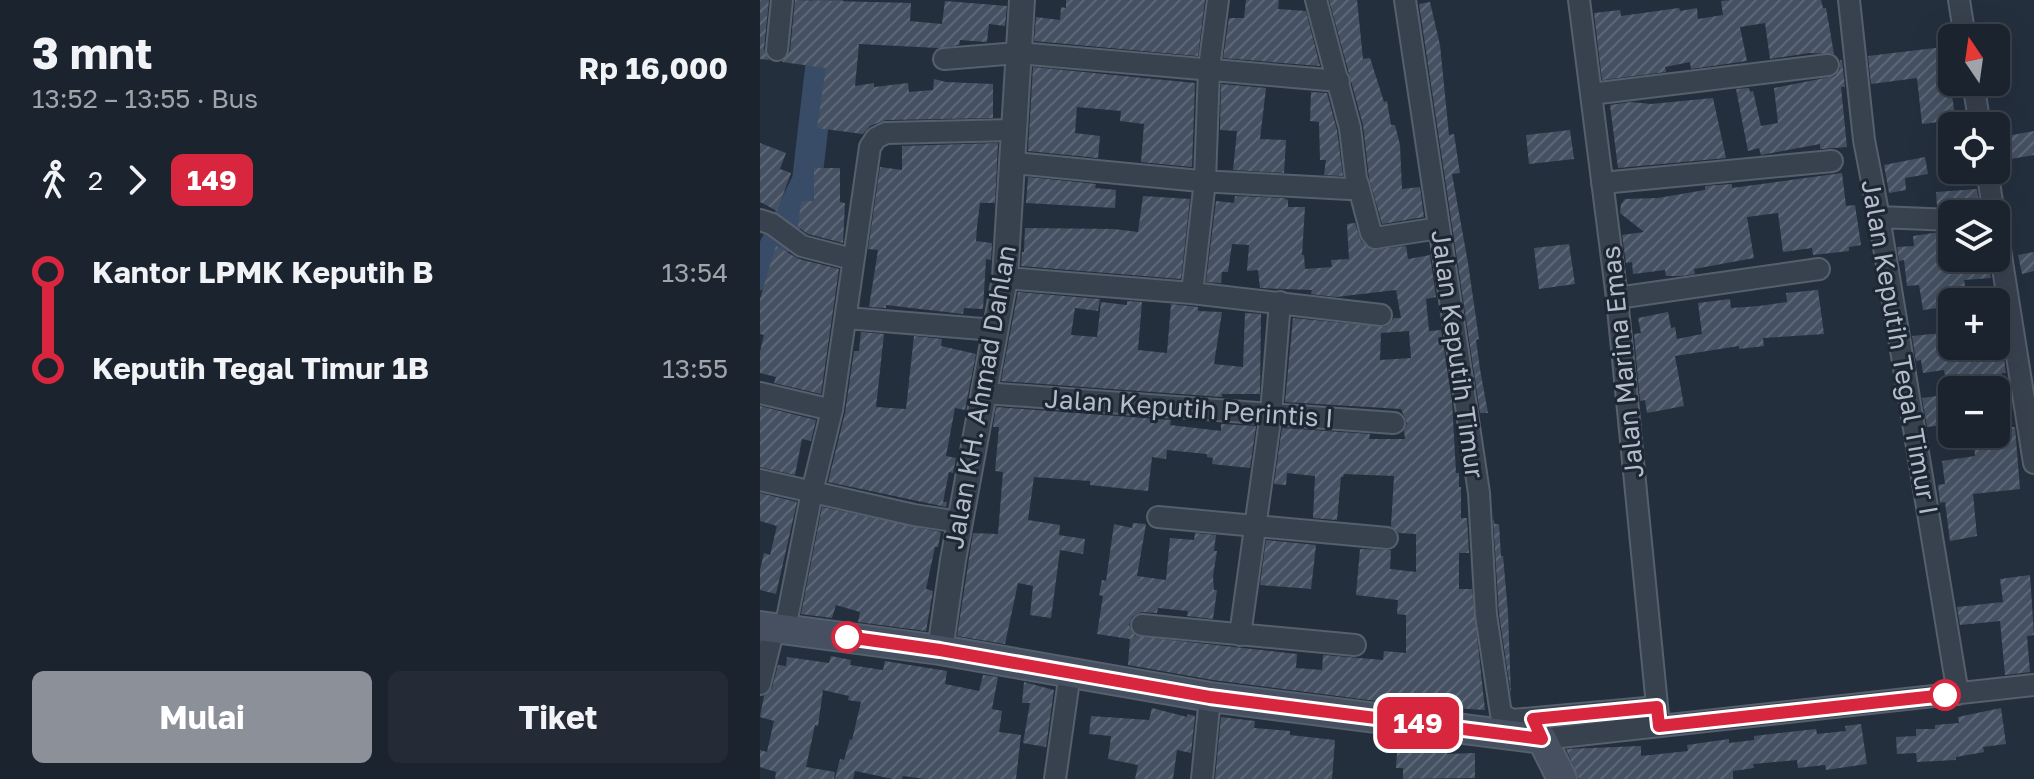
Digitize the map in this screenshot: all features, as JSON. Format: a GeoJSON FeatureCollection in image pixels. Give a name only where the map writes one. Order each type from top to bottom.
{"type":"FeatureCollection","features":[{"type":"Feature","properties":{"kind":"main road"},"geometry":{"type":"LineString","coordinates":[[773,627],[940,650],[1210,697],[1537,729],[1562,779]]}},
{"type":"Feature","properties":{"kind":"street"},"geometry":{"type":"LineString","coordinates":[[777,50],[782,0]]}},
{"type":"Feature","properties":{"kind":"street","name":"Jalan KH. Ahmad Dahlan"},"geometry":{"type":"LineString","coordinates":[[940,650],[1005,278],[1022,0]]}},
{"type":"Feature","properties":{"kind":"street"},"geometry":{"type":"LineString","coordinates":[[1192,293],[1205,181],[1209,68],[1218,0]]}},
{"type":"Feature","properties":{"kind":"street"},"geometry":{"type":"LineString","coordinates":[[1316,0],[1350,128],[1354,187],[1371,233],[1375,238],[1439,228]]}},
{"type":"Feature","properties":{"kind":"street","name":"Jalan Keputih Timur"},"geometry":{"type":"LineString","coordinates":[[1405,0],[1479,493],[1486,615],[1500,709],[1503,716],[1537,729]]}},
{"type":"Feature","properties":{"kind":"street","name":"Jalan Marina Emas"},"geometry":{"type":"LineString","coordinates":[[1579,0],[1617,298],[1658,716]]}},
{"type":"Feature","properties":{"kind":"street","name":"Jalan Keputih Tegal Timur I"},"geometry":{"type":"LineString","coordinates":[[1849,0],[1864,140],[1958,694]]}},
{"type":"Feature","properties":{"kind":"street"},"geometry":{"type":"LineString","coordinates":[[1959,0],[1963,24]]}},
{"type":"Feature","properties":{"kind":"street"},"geometry":{"type":"LineString","coordinates":[[944,59],[1018,53],[1339,81]]}},
{"type":"Feature","properties":{"kind":"street"},"geometry":{"type":"LineString","coordinates":[[1591,94],[1828,65]]}},
{"type":"Feature","properties":{"kind":"street"},"geometry":{"type":"LineString","coordinates":[[760,684],[832,410],[868,154],[876,138],[886,133],[1014,130]]}},
{"type":"Feature","properties":{"kind":"street"},"geometry":{"type":"LineString","coordinates":[[1602,183],[1832,161]]}},
{"type":"Feature","properties":{"kind":"street"},"geometry":{"type":"LineString","coordinates":[[1011,165],[1205,181],[1354,187]]}},
{"type":"Feature","properties":{"kind":"street"},"geometry":{"type":"LineString","coordinates":[[1879,217],[1938,219]]}},
{"type":"Feature","properties":{"kind":"street"},"geometry":{"type":"LineString","coordinates":[[766,222],[795,243],[852,259]]}},
{"type":"Feature","properties":{"kind":"street"},"geometry":{"type":"LineString","coordinates":[[1617,298],[1819,269]]}},
{"type":"Feature","properties":{"kind":"street"},"geometry":{"type":"LineString","coordinates":[[2004,272],[2034,463]]}},
{"type":"Feature","properties":{"kind":"street"},"geometry":{"type":"LineString","coordinates":[[1005,278],[1192,293],[1381,315]]}},
{"type":"Feature","properties":{"kind":"street"},"geometry":{"type":"LineString","coordinates":[[1240,635],[1271,413],[1280,302]]}},
{"type":"Feature","properties":{"kind":"street"},"geometry":{"type":"LineString","coordinates":[[846,318],[995,330]]}},
{"type":"Feature","properties":{"kind":"street"},"geometry":{"type":"LineString","coordinates":[[760,393],[832,410]]}},
{"type":"Feature","properties":{"kind":"street","name":"Jalan Keputih Perintis I"},"geometry":{"type":"LineString","coordinates":[[984,393],[1394,423]]}},
{"type":"Feature","properties":{"kind":"street"},"geometry":{"type":"LineString","coordinates":[[760,480],[914,515],[960,522]]}},
{"type":"Feature","properties":{"kind":"street"},"geometry":{"type":"LineString","coordinates":[[1158,517],[1387,538]]}},
{"type":"Feature","properties":{"kind":"street"},"geometry":{"type":"LineString","coordinates":[[1142,625],[1355,645]]}},
{"type":"Feature","properties":{"kind":"street"},"geometry":{"type":"LineString","coordinates":[[1055,779],[1070,673]]}},
{"type":"Feature","properties":{"kind":"street"},"geometry":{"type":"LineString","coordinates":[[1537,729],[2034,685]]}},
{"type":"Feature","properties":{"kind":"street"},"geometry":{"type":"LineString","coordinates":[[1202,779],[1210,697]]}},
{"type":"Feature","properties":{"kind":"building"},"geometry":{"type":"Polygon","coordinates":[[[760,0],[769,0],[764,49],[769,60],[760,59],[760,0]]]}},
{"type":"Feature","properties":{"kind":"building"},"geometry":{"type":"Polygon","coordinates":[[[795,0],[911,3],[910,21],[942,24],[945,1],[1007,6],[1005,26],[989,24],[987,42],[960,40],[959,45],[938,48],[859,44],[855,86],[908,83],[909,92],[933,90],[934,79],[993,84],[993,118],[886,120],[870,126],[863,134],[817,128],[826,68],[782,62],[790,51],[795,0]]]}},
{"type":"Feature","properties":{"kind":"building"},"geometry":{"type":"Polygon","coordinates":[[[1066,0],[1205,0],[1198,56],[1034,41],[1036,17],[1060,20],[1061,7],[1066,8],[1066,0]]]}},
{"type":"Feature","properties":{"kind":"building"},"geometry":{"type":"Polygon","coordinates":[[[1246,0],[1279,0],[1278,9],[1306,11],[1320,66],[1223,58],[1229,18],[1244,18],[1246,0]]]}},
{"type":"Feature","properties":{"kind":"building"},"geometry":{"type":"Polygon","coordinates":[[[1329,0],[1357,0],[1363,59],[1370,58],[1400,145],[1402,189],[1420,187],[1424,217],[1382,224],[1369,178],[1363,125],[1329,0]]]}},
{"type":"Feature","properties":{"kind":"building"},"geometry":{"type":"Polygon","coordinates":[[[1821,0],[1823,8],[1826,8],[1834,54],[1809,53],[1770,59],[1765,23],[1740,27],[1747,61],[1691,69],[1690,62],[1665,67],[1666,72],[1602,80],[1594,13],[1620,10],[1621,16],[1697,8],[1698,19],[1723,15],[1721,1],[1821,0]]]}},
{"type":"Feature","properties":{"kind":"building"},"geometry":{"type":"Polygon","coordinates":[[[1430,2],[1440,45],[1449,135],[1454,134],[1460,173],[1452,174],[1468,263],[1488,413],[1480,413],[1419,4],[1430,2]]]}},
{"type":"Feature","properties":{"kind":"building"},"geometry":{"type":"Polygon","coordinates":[[[1938,48],[1938,96],[1952,96],[1955,112],[1938,112],[1938,122],[1922,124],[1917,78],[1871,84],[1868,56],[1938,48]]]}},
{"type":"Feature","properties":{"kind":"building"},"geometry":{"type":"Polygon","coordinates":[[[1840,60],[1845,87],[1841,87],[1847,147],[1820,149],[1820,144],[1761,155],[1759,148],[1748,151],[1736,89],[1749,88],[1750,92],[1753,91],[1761,126],[1778,123],[1774,88],[1835,76],[1840,69],[1840,60]]]}},
{"type":"Feature","properties":{"kind":"building"},"geometry":{"type":"Polygon","coordinates":[[[1033,67],[1195,83],[1192,167],[1141,162],[1144,124],[1120,121],[1121,111],[1077,107],[1075,133],[1100,136],[1098,158],[1028,151],[1033,67]]]}},
{"type":"Feature","properties":{"kind":"building"},"geometry":{"type":"Polygon","coordinates":[[[1221,84],[1266,88],[1260,139],[1286,140],[1284,173],[1233,170],[1237,131],[1220,130],[1221,84]]]}},
{"type":"Feature","properties":{"kind":"building"},"geometry":{"type":"Polygon","coordinates":[[[1311,92],[1327,93],[1337,130],[1343,176],[1324,175],[1326,160],[1320,160],[1319,122],[1310,121],[1311,92]]]}},
{"type":"Feature","properties":{"kind":"building"},"geometry":{"type":"Polygon","coordinates":[[[1713,98],[1726,158],[1618,168],[1610,105],[1713,98]]]}},
{"type":"Feature","properties":{"kind":"building"},"geometry":{"type":"Polygon","coordinates":[[[1570,130],[1574,159],[1529,164],[1526,135],[1570,130]]]}},
{"type":"Feature","properties":{"kind":"building"},"geometry":{"type":"Polygon","coordinates":[[[2034,131],[2034,155],[2010,159],[2010,135],[2034,131]]]}},
{"type":"Feature","properties":{"kind":"building"},"geometry":{"type":"Polygon","coordinates":[[[760,143],[786,153],[780,169],[791,173],[777,211],[760,202],[760,143]]]}},
{"type":"Feature","properties":{"kind":"building"},"geometry":{"type":"Polygon","coordinates":[[[998,143],[995,203],[980,203],[977,227],[976,241],[992,243],[991,260],[986,259],[983,309],[964,308],[963,314],[886,305],[886,308],[869,307],[878,250],[868,249],[880,167],[902,170],[902,146],[998,143]]]}},
{"type":"Feature","properties":{"kind":"building"},"geometry":{"type":"Polygon","coordinates":[[[1925,157],[1928,174],[1905,178],[1906,190],[1889,193],[1884,165],[1925,157]]]}},
{"type":"Feature","properties":{"kind":"building"},"geometry":{"type":"Polygon","coordinates":[[[814,168],[840,168],[840,202],[845,203],[843,243],[808,234],[798,227],[801,201],[814,201],[814,168]]]}},
{"type":"Feature","properties":{"kind":"building"},"geometry":{"type":"Polygon","coordinates":[[[1842,173],[1846,206],[1855,205],[1861,245],[1849,247],[1849,251],[1813,255],[1812,248],[1783,252],[1778,213],[1747,217],[1754,258],[1694,269],[1695,274],[1681,276],[1666,276],[1665,270],[1633,274],[1632,262],[1626,263],[1622,235],[1644,232],[1620,213],[1625,199],[1658,198],[1705,190],[1705,186],[1732,184],[1732,188],[1842,173]]]}},
{"type":"Feature","properties":{"kind":"building"},"geometry":{"type":"Polygon","coordinates":[[[1028,177],[1096,184],[1095,188],[1116,190],[1115,208],[1026,203],[1028,177]]]}},
{"type":"Feature","properties":{"kind":"building"},"geometry":{"type":"Polygon","coordinates":[[[1977,189],[1979,200],[1938,200],[1937,206],[1936,192],[1977,189]]]}},
{"type":"Feature","properties":{"kind":"building"},"geometry":{"type":"Polygon","coordinates":[[[1143,196],[1190,199],[1181,279],[1021,266],[1025,228],[1138,232],[1143,196]]]}},
{"type":"Feature","properties":{"kind":"building"},"geometry":{"type":"Polygon","coordinates":[[[1235,196],[1283,198],[1288,200],[1288,207],[1305,207],[1302,255],[1305,269],[1332,267],[1331,260],[1349,259],[1347,224],[1355,223],[1361,241],[1371,250],[1406,246],[1408,259],[1430,255],[1436,297],[1426,299],[1429,331],[1441,330],[1452,401],[1461,518],[1467,518],[1469,553],[1459,553],[1459,589],[1472,589],[1485,710],[1454,708],[1454,711],[1213,680],[1128,665],[1130,639],[1097,634],[1103,596],[1099,595],[1102,580],[1106,581],[1114,524],[1132,528],[1133,523],[1146,524],[1137,576],[1166,580],[1170,538],[1194,540],[1195,533],[1216,535],[1214,551],[1217,551],[1213,576],[1214,590],[1217,590],[1213,619],[1187,616],[1188,611],[1158,608],[1157,613],[1142,612],[1132,617],[1129,625],[1135,636],[1297,654],[1296,668],[1322,670],[1323,655],[1383,660],[1384,651],[1406,653],[1406,615],[1397,614],[1398,600],[1356,595],[1360,549],[1391,550],[1390,569],[1416,572],[1416,534],[1399,533],[1391,526],[1394,476],[1344,474],[1341,477],[1337,520],[1313,518],[1315,476],[1287,473],[1286,485],[1274,484],[1282,428],[1370,434],[1369,439],[1405,439],[1407,423],[1401,409],[1285,402],[1293,318],[1385,327],[1394,318],[1401,318],[1396,290],[1336,297],[1311,294],[1312,290],[1260,288],[1258,270],[1247,271],[1249,245],[1232,244],[1228,272],[1222,272],[1221,283],[1206,282],[1216,201],[1234,203],[1235,196]],[[1409,331],[1381,333],[1380,360],[1411,358],[1409,331]]]}},
{"type":"Feature","properties":{"kind":"building"},"geometry":{"type":"Polygon","coordinates":[[[1938,232],[1938,272],[1990,272],[1991,278],[1964,280],[1965,288],[1938,288],[1938,308],[1923,310],[1919,285],[1907,286],[1904,260],[1899,261],[1897,247],[1914,246],[1913,236],[1938,232]]]}},
{"type":"Feature","properties":{"kind":"building"},"geometry":{"type":"Polygon","coordinates":[[[1569,244],[1575,284],[1539,289],[1534,248],[1569,244]]]}},
{"type":"Feature","properties":{"kind":"building"},"geometry":{"type":"Polygon","coordinates":[[[776,246],[799,259],[839,269],[821,394],[774,383],[776,377],[760,373],[764,335],[760,334],[760,299],[776,246]]]}},
{"type":"Feature","properties":{"kind":"building"},"geometry":{"type":"Polygon","coordinates":[[[2034,252],[2034,271],[2022,274],[2018,255],[2034,252]]]}},
{"type":"Feature","properties":{"kind":"building"},"geometry":{"type":"Polygon","coordinates":[[[1818,290],[1824,334],[1763,338],[1764,346],[1739,349],[1739,346],[1675,356],[1684,406],[1647,413],[1645,400],[1640,401],[1634,334],[1641,333],[1638,318],[1668,312],[1677,339],[1702,334],[1698,303],[1730,299],[1731,308],[1759,306],[1787,302],[1786,293],[1818,290]]]}},
{"type":"Feature","properties":{"kind":"building"},"geometry":{"type":"Polygon","coordinates":[[[1018,292],[1100,299],[1098,311],[1075,308],[1071,335],[1097,337],[1101,302],[1127,305],[1127,301],[1142,302],[1138,350],[1167,353],[1171,304],[1198,307],[1198,311],[1222,312],[1214,364],[1243,367],[1245,313],[1261,314],[1260,394],[1222,394],[1222,397],[1001,381],[1018,292]]]}},
{"type":"Feature","properties":{"kind":"building"},"geometry":{"type":"Polygon","coordinates":[[[861,332],[884,334],[876,407],[906,409],[914,336],[942,339],[941,346],[976,354],[965,410],[955,408],[946,456],[956,458],[953,473],[949,472],[943,502],[947,502],[946,507],[828,482],[845,413],[854,351],[859,351],[861,332]]]}},
{"type":"Feature","properties":{"kind":"building"},"geometry":{"type":"Polygon","coordinates":[[[1938,333],[1938,360],[2004,360],[2006,373],[2002,376],[1945,376],[1944,370],[1923,373],[1921,360],[1916,361],[1912,336],[1938,333]]]}},
{"type":"Feature","properties":{"kind":"building"},"geometry":{"type":"Polygon","coordinates":[[[1938,396],[1938,426],[1927,427],[1922,398],[1938,396]]]}},
{"type":"Feature","properties":{"kind":"building"},"geometry":{"type":"Polygon","coordinates":[[[760,406],[816,420],[811,441],[802,439],[795,475],[760,467],[760,406]]]}},
{"type":"Feature","properties":{"kind":"building"},"geometry":{"type":"Polygon","coordinates":[[[996,407],[1171,420],[1170,425],[1221,431],[1221,424],[1256,426],[1250,468],[1212,464],[1213,458],[1207,457],[1207,454],[1167,450],[1166,459],[1152,457],[1148,491],[1090,485],[1090,481],[1034,477],[1028,520],[1060,525],[1059,535],[1085,539],[1083,554],[1060,550],[1051,618],[1030,615],[1033,586],[1018,583],[1005,644],[957,636],[973,533],[998,534],[1003,472],[995,471],[999,427],[993,427],[996,407]]]}},
{"type":"Feature","properties":{"kind":"building"},"geometry":{"type":"Polygon","coordinates":[[[2010,422],[2011,427],[2015,427],[2020,489],[1973,494],[1977,536],[1950,541],[1945,502],[1940,503],[1938,485],[1945,484],[1942,461],[1975,456],[1974,448],[2010,448],[2010,422]]]}},
{"type":"Feature","properties":{"kind":"building"},"geometry":{"type":"Polygon","coordinates":[[[760,493],[797,502],[776,594],[760,590],[764,553],[770,555],[777,526],[760,521],[760,493]]]}},
{"type":"Feature","properties":{"kind":"building"},"geometry":{"type":"Polygon","coordinates":[[[822,507],[941,532],[926,589],[933,591],[926,631],[858,622],[860,612],[836,605],[832,618],[801,614],[822,507]]]}},
{"type":"Feature","properties":{"kind":"building"},"geometry":{"type":"Polygon","coordinates":[[[1493,518],[1495,524],[1499,524],[1503,556],[1511,695],[1499,614],[1493,518]]]}},
{"type":"Feature","properties":{"kind":"building"},"geometry":{"type":"Polygon","coordinates":[[[1266,540],[1316,545],[1311,589],[1260,585],[1266,540]]]}},
{"type":"Feature","properties":{"kind":"building"},"geometry":{"type":"Polygon","coordinates":[[[2030,575],[2034,635],[2027,636],[2030,672],[2005,675],[2000,621],[1960,625],[1957,607],[2003,602],[2000,579],[2030,575]]]}},
{"type":"Feature","properties":{"kind":"building"},"geometry":{"type":"Polygon","coordinates":[[[831,656],[851,660],[850,665],[883,670],[885,661],[947,671],[945,684],[979,691],[983,675],[998,677],[992,709],[1002,711],[999,732],[1021,735],[1016,779],[925,779],[903,776],[902,779],[893,779],[855,771],[853,779],[835,779],[840,759],[844,760],[852,740],[861,702],[823,690],[818,726],[815,725],[806,767],[835,772],[834,779],[775,779],[776,772],[760,767],[760,750],[767,752],[774,721],[760,717],[764,696],[772,688],[778,665],[786,666],[787,657],[829,663],[831,656]]]}},
{"type":"Feature","properties":{"kind":"building"},"geometry":{"type":"Polygon","coordinates":[[[1024,682],[1054,690],[1046,747],[1023,743],[1030,703],[1022,703],[1024,682]]]}},
{"type":"Feature","properties":{"kind":"building"},"geometry":{"type":"Polygon","coordinates":[[[1152,708],[1187,717],[1187,714],[1195,716],[1191,753],[1177,750],[1173,779],[1135,779],[1138,765],[1108,759],[1111,736],[1089,734],[1091,716],[1149,720],[1152,708]]]}},
{"type":"Feature","properties":{"kind":"building"},"geometry":{"type":"Polygon","coordinates":[[[2001,708],[2006,744],[1983,747],[1984,752],[1956,757],[1956,760],[1917,762],[1916,753],[1897,754],[1896,737],[1916,736],[1916,729],[1935,729],[1935,725],[1959,723],[1958,717],[2001,708]]]}},
{"type":"Feature","properties":{"kind":"building"},"geometry":{"type":"Polygon","coordinates":[[[1221,717],[1255,721],[1254,728],[1335,740],[1332,779],[1215,779],[1221,717]]]}},
{"type":"Feature","properties":{"kind":"building"},"geometry":{"type":"Polygon","coordinates":[[[1861,724],[1867,764],[1826,770],[1825,765],[1798,768],[1797,760],[1753,764],[1754,768],[1733,771],[1733,779],[1579,779],[1566,749],[1641,746],[1641,756],[1688,751],[1687,745],[1729,739],[1729,743],[1754,740],[1754,736],[1816,729],[1817,734],[1846,731],[1845,726],[1861,724]]]}},
{"type":"Feature","properties":{"kind":"building"},"geometry":{"type":"Polygon","coordinates":[[[1398,738],[1448,744],[1447,754],[1475,753],[1475,778],[1403,779],[1403,768],[1396,768],[1398,738]]]}},
{"type":"Feature","properties":{"kind":"waterway"},"geometry":{"type":"LineString","coordinates":[[760,275],[807,181],[828,0]]}},
{"type":"Feature","properties":{"kind":"bus line","name":"149"},"geometry":{"type":"LineString","coordinates":[[847,637],[1210,697],[1542,739],[1533,719],[1657,707],[1659,726],[1945,695]]}}]}
